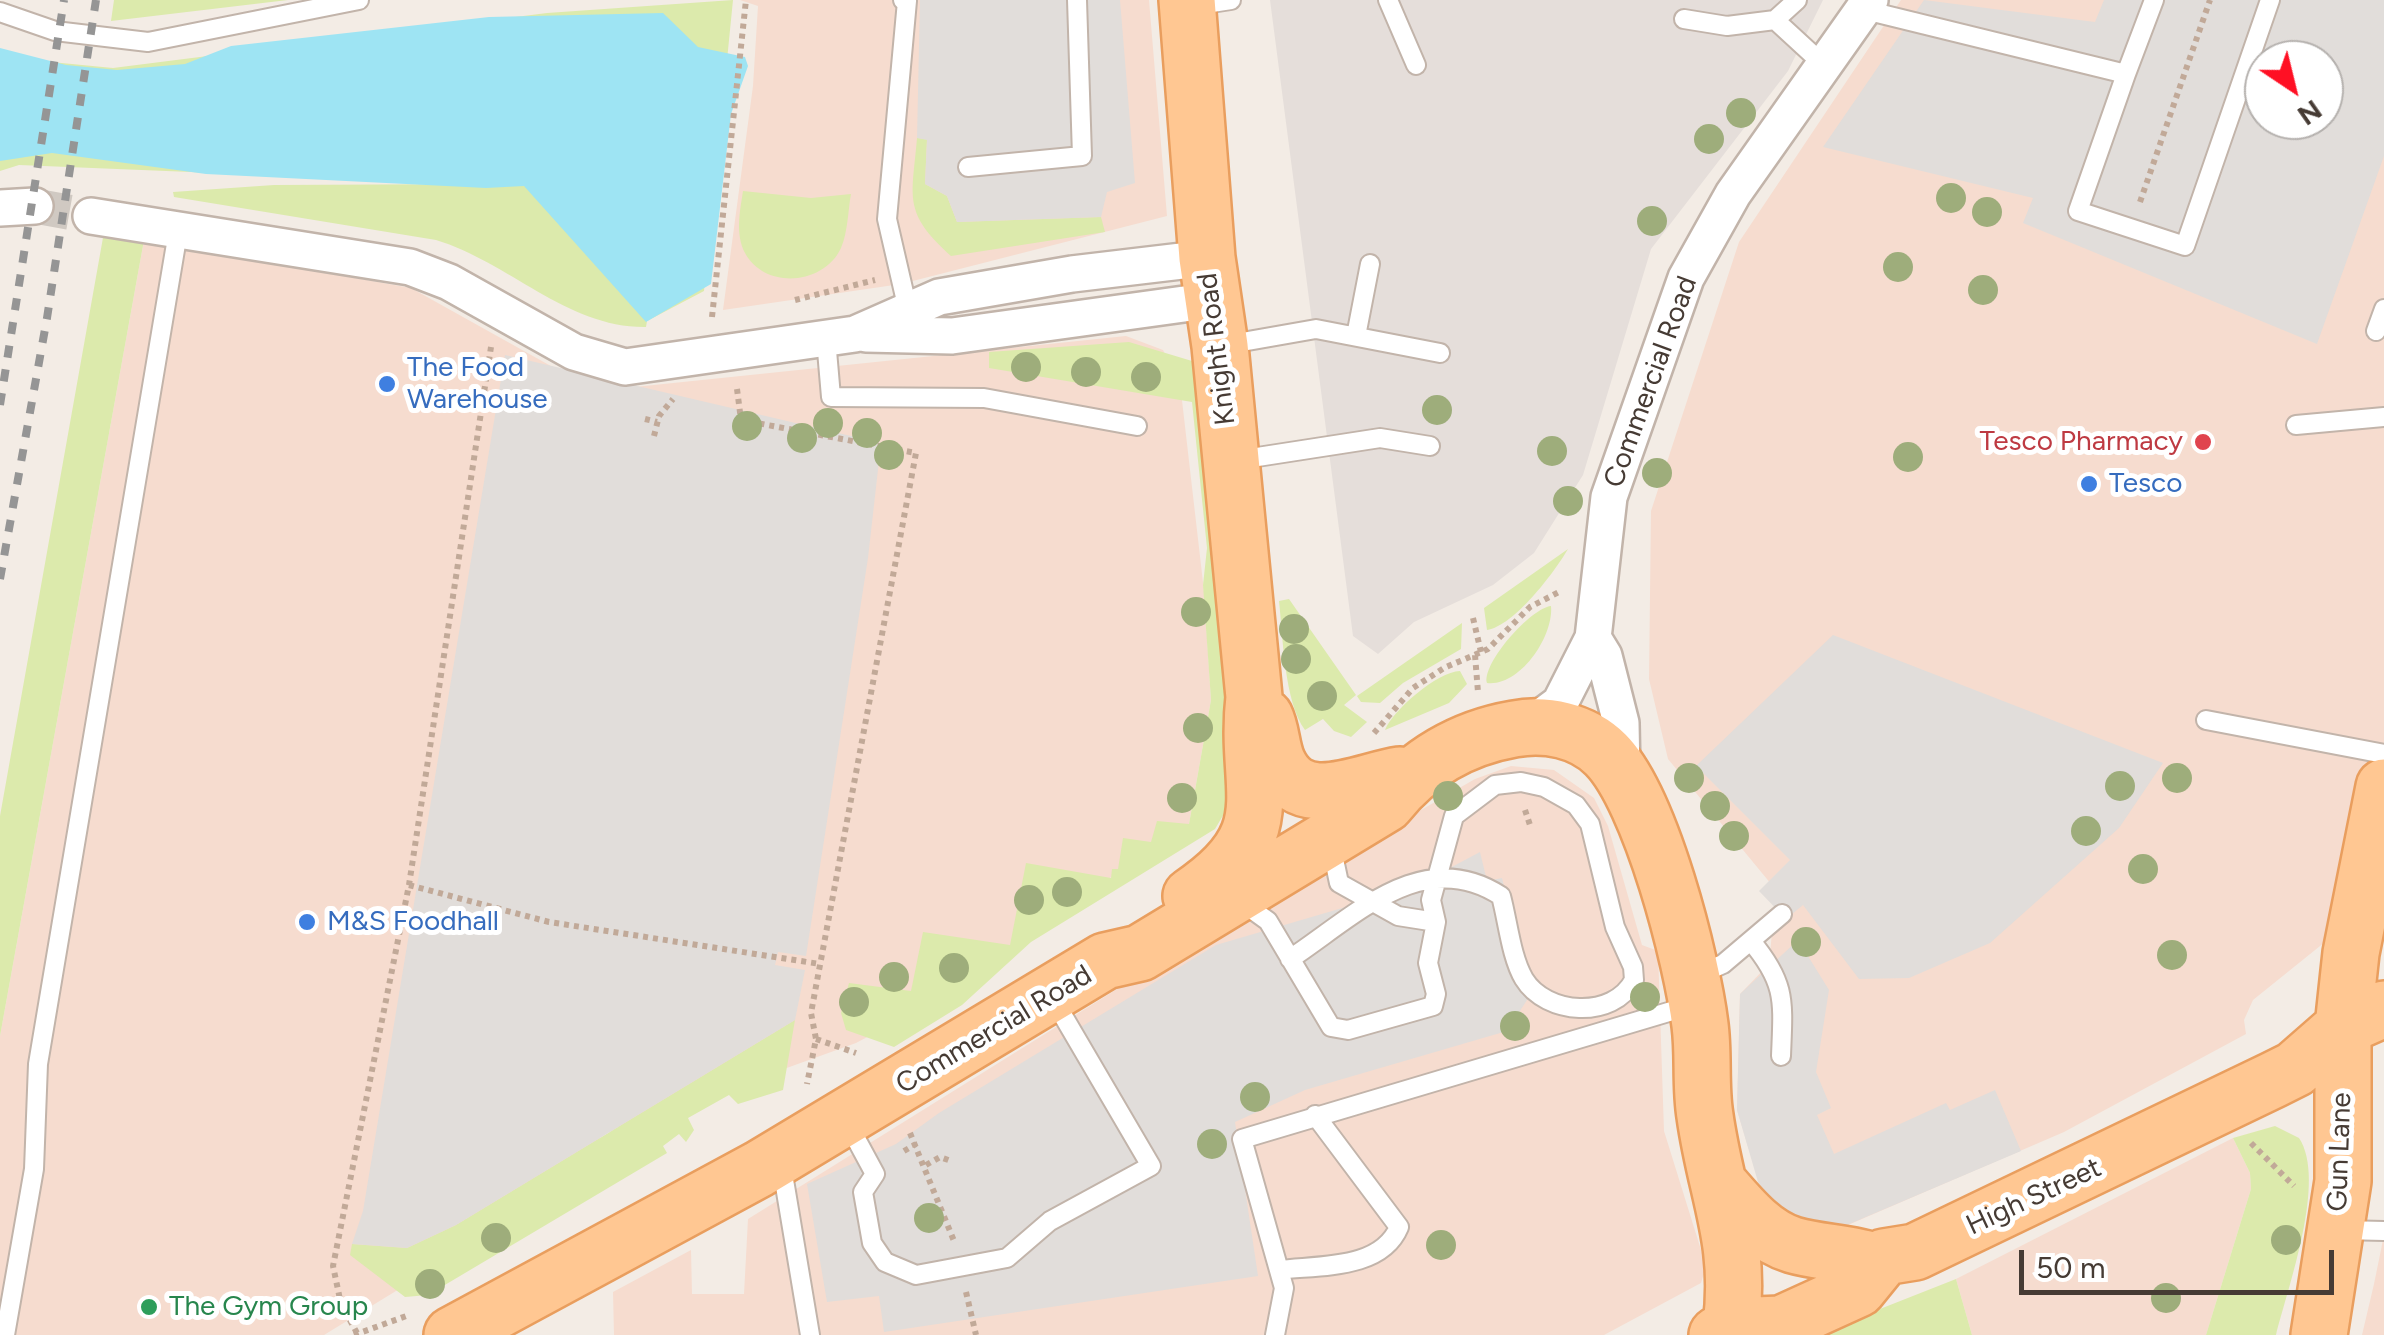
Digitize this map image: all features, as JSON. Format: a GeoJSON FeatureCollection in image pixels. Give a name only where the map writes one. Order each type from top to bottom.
{"type":"FeatureCollection","features":[{"type":"Feature","properties":{"kind":"main road","name":"Knight Road"},"geometry":{"type":"LineString","coordinates":[[1105,961],[1128,935],[1207,885],[1243,852],[1256,814],[1249,738],[1254,696],[1213,301],[1202,2]]}},
{"type":"Feature","properties":{"kind":"main road","name":"Knight Road"},"geometry":{"type":"LineString","coordinates":[[1254,696],[1268,724],[1279,765],[1299,786],[1332,793],[1394,759]]}},
{"type":"Feature","properties":{"kind":"main road","name":"Commercial Road"},"geometry":{"type":"LineString","coordinates":[[452,1335],[780,1156],[852,1091],[1052,996],[1105,961],[1140,953],[1386,804],[1394,759],[1456,748],[1505,715],[1576,735],[1602,750],[1622,773],[1650,839],[1694,991],[1704,1114],[1737,1280],[1724,1330]]}},
{"type":"Feature","properties":{"kind":"main road","name":"Gun Lane"},"geometry":{"type":"LineString","coordinates":[[2319,1335],[2360,1230],[2343,1181],[2364,1018],[2356,918],[2382,810]]}},
{"type":"Feature","properties":{"kind":"main road","name":"High Street"},"geometry":{"type":"LineString","coordinates":[[1724,1330],[1780,1324],[1858,1288],[1877,1262],[1916,1252],[2296,1069],[2364,1018]]}},
{"type":"Feature","properties":{"kind":"main road"},"geometry":{"type":"LineString","coordinates":[[1721,1186],[1762,1229],[1792,1245],[1845,1251],[1877,1262]]}},
{"type":"Feature","properties":{"kind":"street","name":"Commercial Road"},"geometry":{"type":"LineString","coordinates":[[1505,715],[1560,703],[1593,638],[1610,497],[1686,278],[1734,194],[1868,5]]}},
{"type":"Feature","properties":{"kind":"street"},"geometry":{"type":"LineString","coordinates":[[91,216],[410,267],[449,282],[518,323],[589,358],[625,367],[840,337],[952,336],[1213,301]]}},
{"type":"Feature","properties":{"kind":"street"},"geometry":{"type":"LineString","coordinates":[[840,337],[938,297],[1028,281],[1213,301]]}},
{"type":"Feature","properties":{"kind":"street","name":"Commercial Road"},"geometry":{"type":"LineString","coordinates":[[1593,638],[1604,656],[1622,723],[1622,773]]}},
{"type":"Feature","properties":{"kind":"lane"},"geometry":{"type":"LineString","coordinates":[[0,12],[55,31],[148,42],[359,0]]}},
{"type":"Feature","properties":{"kind":"lane"},"geometry":{"type":"LineString","coordinates":[[903,0],[907,0],[887,212],[908,310]]}},
{"type":"Feature","properties":{"kind":"lane"},"geometry":{"type":"LineString","coordinates":[[968,167],[1082,156],[1077,0]]}},
{"type":"Feature","properties":{"kind":"lane"},"geometry":{"type":"LineString","coordinates":[[1388,0],[1416,65]]}},
{"type":"Feature","properties":{"kind":"lane"},"geometry":{"type":"LineString","coordinates":[[1684,20],[1726,26],[1775,20],[1797,0]]}},
{"type":"Feature","properties":{"kind":"lane"},"geometry":{"type":"LineString","coordinates":[[2154,0],[2078,211],[2185,246],[2270,0]]}},
{"type":"Feature","properties":{"kind":"lane"},"geometry":{"type":"LineString","coordinates":[[1868,5],[2126,74]]}},
{"type":"Feature","properties":{"kind":"lane"},"geometry":{"type":"LineString","coordinates":[[1775,20],[1824,66]]}},
{"type":"Feature","properties":{"kind":"lane"},"geometry":{"type":"LineString","coordinates":[[5,1335],[34,1169],[38,1064],[178,232]]}},
{"type":"Feature","properties":{"kind":"lane"},"geometry":{"type":"LineString","coordinates":[[1356,336],[1370,264]]}},
{"type":"Feature","properties":{"kind":"lane"},"geometry":{"type":"LineString","coordinates":[[1213,301],[1316,329],[1440,354]]}},
{"type":"Feature","properties":{"kind":"lane"},"geometry":{"type":"LineString","coordinates":[[2376,331],[2384,309]]}},
{"type":"Feature","properties":{"kind":"lane"},"geometry":{"type":"LineString","coordinates":[[840,337],[831,397],[984,398],[1137,426]]}},
{"type":"Feature","properties":{"kind":"lane"},"geometry":{"type":"LineString","coordinates":[[2296,425],[2384,418]]}},
{"type":"Feature","properties":{"kind":"lane"},"geometry":{"type":"LineString","coordinates":[[1230,461],[1380,438],[1430,446]]}},
{"type":"Feature","properties":{"kind":"lane"},"geometry":{"type":"LineString","coordinates":[[2206,720],[2384,754]]}},
{"type":"Feature","properties":{"kind":"lane"},"geometry":{"type":"LineString","coordinates":[[1235,896],[1268,921],[1327,1022],[1348,1030],[1436,1004],[1428,963],[1436,922],[1431,900],[1440,875],[1454,816],[1485,790],[1521,782],[1562,796],[1590,824],[1614,927],[1634,968],[1633,983],[1610,1002],[1576,1011],[1572,1004],[1538,995],[1523,978],[1501,896],[1481,883],[1440,875],[1415,879],[1290,958]]}},
{"type":"Feature","properties":{"kind":"lane"},"geometry":{"type":"LineString","coordinates":[[1333,836],[1331,856],[1338,880],[1372,904],[1398,916],[1436,922]]}},
{"type":"Feature","properties":{"kind":"lane"},"geometry":{"type":"LineString","coordinates":[[1275,1335],[1284,1288],[1242,1139],[1694,991],[1782,914]]}},
{"type":"Feature","properties":{"kind":"lane"},"geometry":{"type":"LineString","coordinates":[[1751,941],[1777,972],[1783,1014],[1781,1056]]}},
{"type":"Feature","properties":{"kind":"lane"},"geometry":{"type":"LineString","coordinates":[[852,1091],[875,1174],[864,1192],[878,1255],[910,1275],[1006,1258],[1050,1221],[1151,1166],[1052,996]]}},
{"type":"Feature","properties":{"kind":"lane"},"geometry":{"type":"LineString","coordinates":[[1278,1270],[1369,1258],[1393,1242],[1399,1226],[1315,1116]]}},
{"type":"Feature","properties":{"kind":"lane"},"geometry":{"type":"LineString","coordinates":[[780,1156],[810,1335]]}},
{"type":"Feature","properties":{"kind":"path"},"geometry":{"type":"LineString","coordinates":[[730,318],[712,322],[746,0]]}},
{"type":"Feature","properties":{"kind":"path"},"geometry":{"type":"LineString","coordinates":[[2130,229],[2210,0]]}},
{"type":"Feature","properties":{"kind":"path"},"geometry":{"type":"LineString","coordinates":[[781,304],[899,275]]}},
{"type":"Feature","properties":{"kind":"path"},"geometry":{"type":"LineString","coordinates":[[357,1334],[342,1304],[333,1266],[409,885],[491,347],[518,323]]}},
{"type":"Feature","properties":{"kind":"path"},"geometry":{"type":"LineString","coordinates":[[736,378],[741,420],[916,453],[811,1022],[816,1038],[852,1091],[916,1144],[960,1267],[976,1333]]}},
{"type":"Feature","properties":{"kind":"path"},"geometry":{"type":"LineString","coordinates":[[644,419],[657,422]]}},
{"type":"Feature","properties":{"kind":"path"},"geometry":{"type":"LineString","coordinates":[[1394,759],[1374,733],[1379,722],[1413,688],[1444,668],[1478,654],[1545,597],[1566,591],[1564,610]]}},
{"type":"Feature","properties":{"kind":"path"},"geometry":{"type":"LineString","coordinates":[[1473,618],[1478,654],[1505,715]]}},
{"type":"Feature","properties":{"kind":"path"},"geometry":{"type":"LineString","coordinates":[[409,885],[550,922],[820,964]]}},
{"type":"Feature","properties":{"kind":"path"},"geometry":{"type":"LineString","coordinates":[[816,1038],[852,1091]]}},
{"type":"Feature","properties":{"kind":"path"},"geometry":{"type":"LineString","coordinates":[[904,1151],[916,1144]]}},
{"type":"Feature","properties":{"kind":"path"},"geometry":{"type":"LineString","coordinates":[[926,1165],[942,1157],[952,1162]]}},
{"type":"Feature","properties":{"kind":"shaded area"},"geometry":{"type":"Polygon","coordinates":[[[740,0],[1149,0],[1167,216],[901,284],[723,310],[753,86],[758,6],[740,0]]]}},
{"type":"Feature","properties":{"kind":"shaded area"},"geometry":{"type":"Polygon","coordinates":[[[920,0],[1120,0],[1135,183],[1107,192],[1101,217],[957,222],[947,196],[925,184],[927,140],[917,138],[920,0]]]}},
{"type":"Feature","properties":{"kind":"shaded area"},"geometry":{"type":"Polygon","coordinates":[[[1270,0],[1823,0],[1788,71],[1651,249],[1583,475],[1534,553],[1493,585],[1414,622],[1378,654],[1353,636],[1270,0]]]}},
{"type":"Feature","properties":{"kind":"shaded area"},"geometry":{"type":"Polygon","coordinates":[[[1901,0],[2384,0],[2384,806],[2369,818],[2325,942],[2253,1000],[2244,1020],[2246,1034],[2064,1132],[1848,1225],[1760,1186],[1737,1110],[1740,994],[1769,964],[1776,890],[1668,759],[1649,679],[1651,511],[1739,242],[1901,0]]]}},
{"type":"Feature","properties":{"kind":"shaded area"},"geometry":{"type":"Polygon","coordinates":[[[1924,0],[2095,22],[2104,0],[2384,0],[2384,156],[2317,344],[2023,223],[2033,198],[1823,147],[1924,0]]]}},
{"type":"Feature","properties":{"kind":"shaded area"},"geometry":{"type":"Polygon","coordinates":[[[144,240],[411,288],[567,375],[625,388],[1126,336],[1163,350],[1180,383],[1204,591],[1211,700],[1189,824],[911,1014],[856,1043],[601,1135],[589,1173],[324,1335],[0,1335],[0,1036],[144,240]]]}},
{"type":"Feature","properties":{"kind":"shaded area"},"geometry":{"type":"Polygon","coordinates":[[[505,355],[881,443],[868,558],[806,956],[778,952],[775,965],[805,970],[795,1020],[456,1225],[407,1248],[352,1244],[363,1211],[505,355]]]}},
{"type":"Feature","properties":{"kind":"shaded area"},"geometry":{"type":"Polygon","coordinates":[[[1833,635],[2163,763],[2119,828],[1990,943],[1909,978],[1859,979],[1803,905],[1786,919],[1759,891],[1790,860],[1696,766],[1833,635]]]}},
{"type":"Feature","properties":{"kind":"shaded area"},"geometry":{"type":"Polygon","coordinates":[[[1511,766],[1554,770],[1594,798],[1608,826],[1642,945],[1658,951],[1664,1131],[1706,1266],[1701,1283],[1604,1335],[614,1335],[613,1292],[691,1250],[692,1294],[744,1294],[748,1219],[1207,933],[1475,779],[1511,766]]]}},
{"type":"Feature","properties":{"kind":"shaded area"},"geometry":{"type":"Polygon","coordinates":[[[1480,852],[1487,881],[1502,878],[1523,962],[1536,986],[1507,1031],[1305,1090],[1235,1122],[1258,1276],[884,1332],[879,1296],[827,1302],[807,1184],[896,1144],[939,1113],[1216,945],[1414,887],[1480,852]]]}},
{"type":"Feature","properties":{"kind":"shaded area"},"geometry":{"type":"Polygon","coordinates":[[[1798,940],[1829,990],[1816,1072],[1831,1108],[1817,1115],[1834,1154],[1946,1103],[1950,1110],[1995,1090],[2021,1151],[1847,1225],[1827,1228],[1803,1224],[1769,1200],[1758,1182],[1737,1110],[1740,994],[1798,940]]]}},
{"type":"Feature","properties":{"kind":"shaded area"},"geometry":{"type":"Polygon","coordinates":[[[2233,1138],[2250,1173],[2251,1189],[2206,1335],[1972,1335],[1956,1279],[2233,1138]]]}},
{"type":"Feature","properties":{"kind":"shaded area"},"geometry":{"type":"Polygon","coordinates":[[[2384,1235],[2384,1335],[2362,1335],[2374,1284],[2384,1235]]]}},
{"type":"Feature","properties":{"kind":"green space"},"geometry":{"type":"Polygon","coordinates":[[[114,0],[288,0],[111,21],[114,0]]]}},
{"type":"Feature","properties":{"kind":"green space"},"geometry":{"type":"Polygon","coordinates":[[[733,0],[704,291],[647,321],[646,327],[590,317],[463,250],[436,240],[174,197],[173,192],[274,185],[485,184],[19,165],[0,171],[0,57],[113,68],[547,13],[733,0]]]}},
{"type":"Feature","properties":{"kind":"green space"},"geometry":{"type":"Polygon","coordinates":[[[917,138],[927,139],[925,184],[947,196],[957,222],[1101,217],[1105,232],[951,256],[917,215],[913,176],[917,138]]]}},
{"type":"Feature","properties":{"kind":"green space"},"geometry":{"type":"Polygon","coordinates":[[[743,191],[811,198],[851,194],[843,242],[833,260],[822,270],[794,278],[766,273],[754,265],[740,238],[743,191]]]}},
{"type":"Feature","properties":{"kind":"green space"},"geometry":{"type":"Polygon","coordinates":[[[104,232],[144,240],[0,1036],[0,816],[104,232]]]}},
{"type":"Feature","properties":{"kind":"green space"},"geometry":{"type":"Polygon","coordinates":[[[1129,342],[1192,361],[1208,396],[1231,632],[1228,807],[1215,829],[1031,942],[962,1005],[894,1047],[846,1030],[841,1013],[849,983],[911,991],[923,932],[1010,945],[1026,863],[1111,878],[1112,869],[1118,869],[1123,838],[1151,842],[1157,821],[1189,824],[1211,700],[1203,585],[1207,548],[1192,402],[989,368],[989,352],[1129,342]]]}},
{"type":"Feature","properties":{"kind":"green space"},"geometry":{"type":"Polygon","coordinates":[[[1568,549],[1521,609],[1487,630],[1484,608],[1568,549]]]}},
{"type":"Feature","properties":{"kind":"green space"},"geometry":{"type":"Polygon","coordinates":[[[1289,599],[1356,695],[1344,705],[1367,722],[1351,737],[1334,731],[1323,719],[1305,730],[1298,718],[1286,668],[1279,601],[1289,599]]]}},
{"type":"Feature","properties":{"kind":"green space"},"geometry":{"type":"Polygon","coordinates":[[[1551,606],[1547,631],[1533,657],[1511,677],[1487,683],[1487,674],[1500,650],[1532,616],[1551,606]]]}},
{"type":"Feature","properties":{"kind":"green space"},"geometry":{"type":"Polygon","coordinates":[[[1462,623],[1461,649],[1403,683],[1380,703],[1361,702],[1357,696],[1462,623]]]}},
{"type":"Feature","properties":{"kind":"green space"},"geometry":{"type":"Polygon","coordinates":[[[1460,671],[1467,684],[1449,703],[1385,730],[1417,693],[1460,671]]]}},
{"type":"Feature","properties":{"kind":"green space"},"geometry":{"type":"Polygon","coordinates":[[[795,1020],[783,1090],[738,1104],[729,1095],[688,1118],[694,1130],[686,1142],[679,1134],[663,1146],[667,1153],[428,1295],[405,1297],[350,1255],[352,1244],[407,1248],[456,1225],[795,1020]]]}},
{"type":"Feature","properties":{"kind":"green space"},"geometry":{"type":"Polygon","coordinates":[[[2275,1126],[2299,1138],[2307,1157],[2309,1180],[2296,1263],[2276,1335],[2206,1335],[2251,1189],[2250,1173],[2233,1138],[2275,1126]]]}},
{"type":"Feature","properties":{"kind":"green space"},"geometry":{"type":"Polygon","coordinates":[[[1956,1279],[1972,1335],[1814,1335],[1956,1279]]]}},
{"type":"Feature","properties":{"kind":"water"},"geometry":{"type":"Polygon","coordinates":[[[663,13],[698,47],[745,57],[748,66],[731,114],[711,284],[646,322],[524,186],[486,188],[206,174],[52,153],[0,161],[0,48],[66,65],[117,70],[185,64],[231,46],[489,17],[663,13]]]}},
{"type":"Feature","properties":{"kind":"tunnel"},"geometry":{"type":"LineString","coordinates":[[35,206],[91,216]]}},
{"type":"Feature","properties":{"kind":"railway"},"geometry":{"type":"LineString","coordinates":[[0,405],[64,0]]}},
{"type":"Feature","properties":{"kind":"railway"},"geometry":{"type":"LineString","coordinates":[[0,579],[47,318],[96,0]]}},
{"type":"Feature","properties":{"kind":"place","name":"The Food Warehouse"},"geometry":{"type":"Point","coordinates":[387,384]}},
{"type":"Feature","properties":{"kind":"place","name":"Tesco Pharmacy"},"geometry":{"type":"Point","coordinates":[2203,442]}},
{"type":"Feature","properties":{"kind":"place","name":"Tesco"},"geometry":{"type":"Point","coordinates":[2089,484]}},
{"type":"Feature","properties":{"kind":"place","name":"M&S Foodhall"},"geometry":{"type":"Point","coordinates":[307,922]}},
{"type":"Feature","properties":{"kind":"place","name":"The Gym Group"},"geometry":{"type":"Point","coordinates":[149,1307]}}]}
